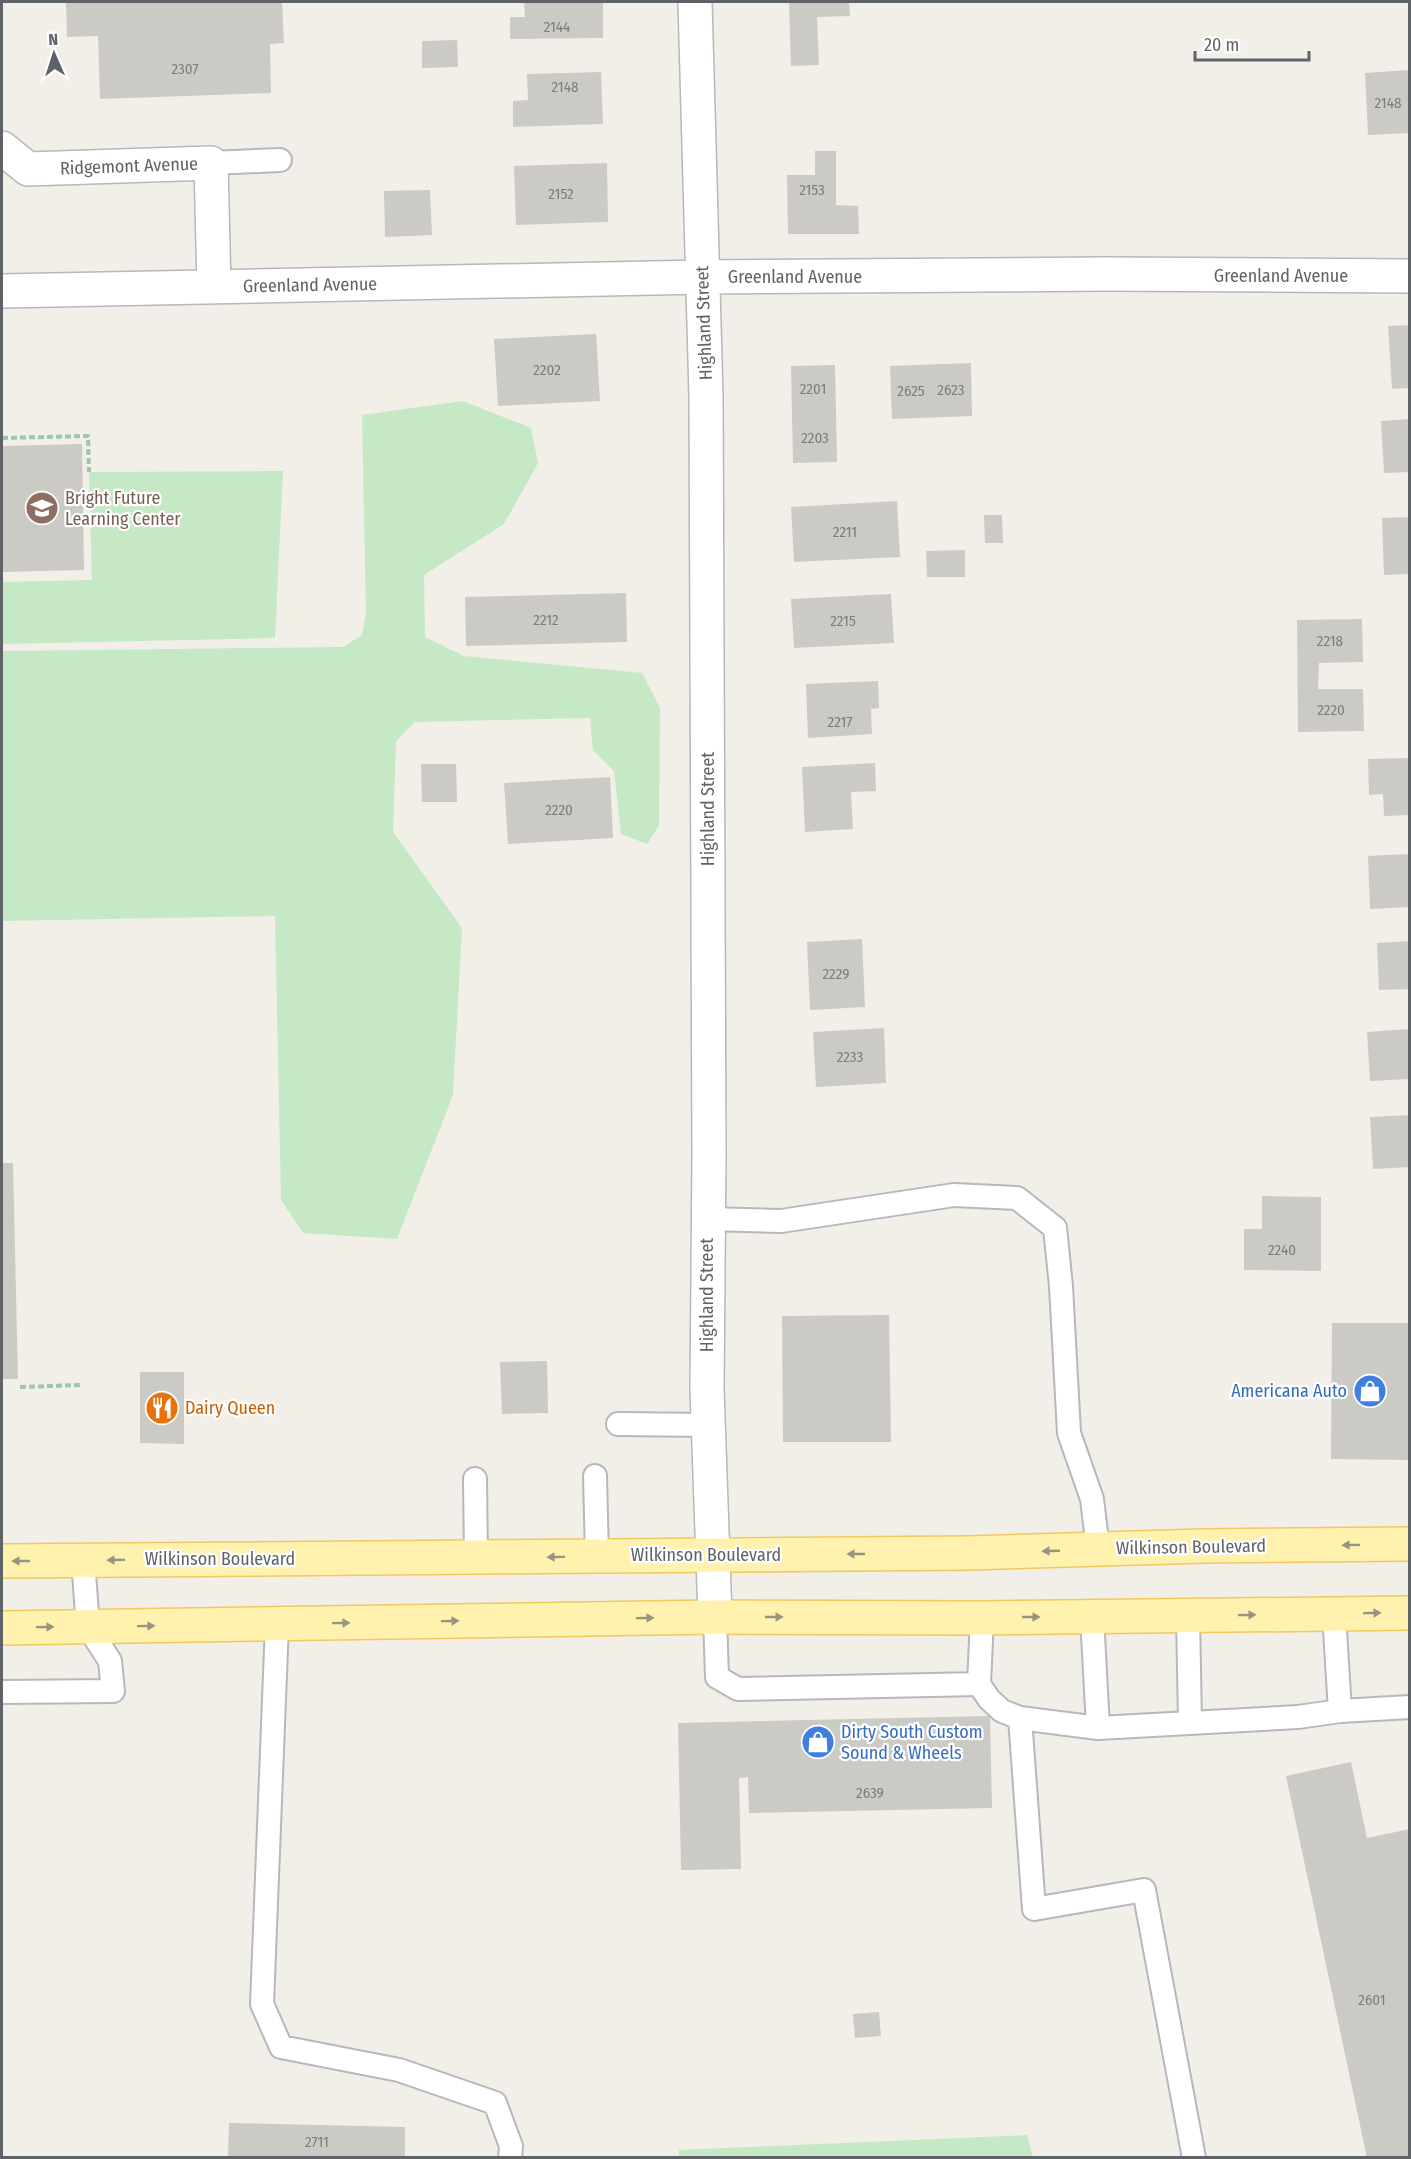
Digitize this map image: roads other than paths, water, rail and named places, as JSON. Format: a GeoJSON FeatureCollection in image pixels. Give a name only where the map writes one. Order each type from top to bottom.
{"type":"FeatureCollection","features":[{"type":"Feature","properties":{"kind":"main road","name":"Wilkinson Boulevard"},"geometry":{"type":"LineString","coordinates":[[2,1561],[969,1553],[1203,1546],[1410,1544]]}},
{"type":"Feature","properties":{"kind":"main road"},"geometry":{"type":"LineString","coordinates":[[2,1628],[715,1617],[982,1618],[1410,1613]]}},
{"type":"Feature","properties":{"kind":"street","name":"Highland Street"},"geometry":{"type":"LineString","coordinates":[[695,2],[706,396],[708,1425],[715,1617]]}},
{"type":"Feature","properties":{"kind":"street","name":"Ridgemont Avenue"},"geometry":{"type":"LineString","coordinates":[[2,148],[28,169],[211,163],[214,286]]}},
{"type":"Feature","properties":{"kind":"street","name":"Greenland Avenue"},"geometry":{"type":"LineString","coordinates":[[2,291],[702,277],[1094,274],[1410,276]]}},
{"type":"Feature","properties":{"kind":"lane"},"geometry":{"type":"LineString","coordinates":[[211,163],[280,160]]}},
{"type":"Feature","properties":{"kind":"lane"},"geometry":{"type":"LineString","coordinates":[[708,1219],[781,1221],[954,1196],[1017,1198],[1055,1228],[1061,1286],[1069,1433],[1092,1499],[1098,1549]]}},
{"type":"Feature","properties":{"kind":"lane"},"geometry":{"type":"LineString","coordinates":[[618,1424],[708,1425]]}},
{"type":"Feature","properties":{"kind":"lane"},"geometry":{"type":"LineString","coordinates":[[595,1476],[597,1556]]}},
{"type":"Feature","properties":{"kind":"lane"},"geometry":{"type":"LineString","coordinates":[[475,1479],[476,1557]]}},
{"type":"Feature","properties":{"kind":"lane"},"geometry":{"type":"LineString","coordinates":[[2,1692],[113,1691],[110,1661],[88,1627],[83,1560]]}},
{"type":"Feature","properties":{"kind":"lane"},"geometry":{"type":"LineString","coordinates":[[1334,1614],[1340,1710]]}},
{"type":"Feature","properties":{"kind":"lane"},"geometry":{"type":"LineString","coordinates":[[1188,1615],[1190,1723]]}},
{"type":"Feature","properties":{"kind":"lane"},"geometry":{"type":"LineString","coordinates":[[1092,1616],[1098,1728]]}},
{"type":"Feature","properties":{"kind":"lane"},"geometry":{"type":"LineString","coordinates":[[715,1617],[717,1677],[738,1689],[979,1684]]}},
{"type":"Feature","properties":{"kind":"lane"},"geometry":{"type":"LineString","coordinates":[[982,1618],[979,1684],[988,1699],[1002,1711],[1020,1718],[1098,1728],[1298,1717],[1340,1710],[1410,1707]]}},
{"type":"Feature","properties":{"kind":"lane"},"geometry":{"type":"LineString","coordinates":[[277,1624],[262,2004],[281,2047],[399,2070],[495,2103],[511,2146],[510,2157]]}},
{"type":"Feature","properties":{"kind":"lane"},"geometry":{"type":"LineString","coordinates":[[1020,1718],[1034,1909],[1144,1890],[1194,2157]]}},
{"type":"Feature","properties":{"kind":"place","name":"Bright Future Learning Center"},"geometry":{"type":"Point","coordinates":[42,508]}},
{"type":"Feature","properties":{"kind":"place","name":"Americana Auto"},"geometry":{"type":"Point","coordinates":[1370,1391]}},
{"type":"Feature","properties":{"kind":"place","name":"Dairy Queen"},"geometry":{"type":"Point","coordinates":[162,1408]}},
{"type":"Feature","properties":{"kind":"place","name":"Dirty South Custom Sound & Wheels"},"geometry":{"type":"Point","coordinates":[818,1742]}}]}
